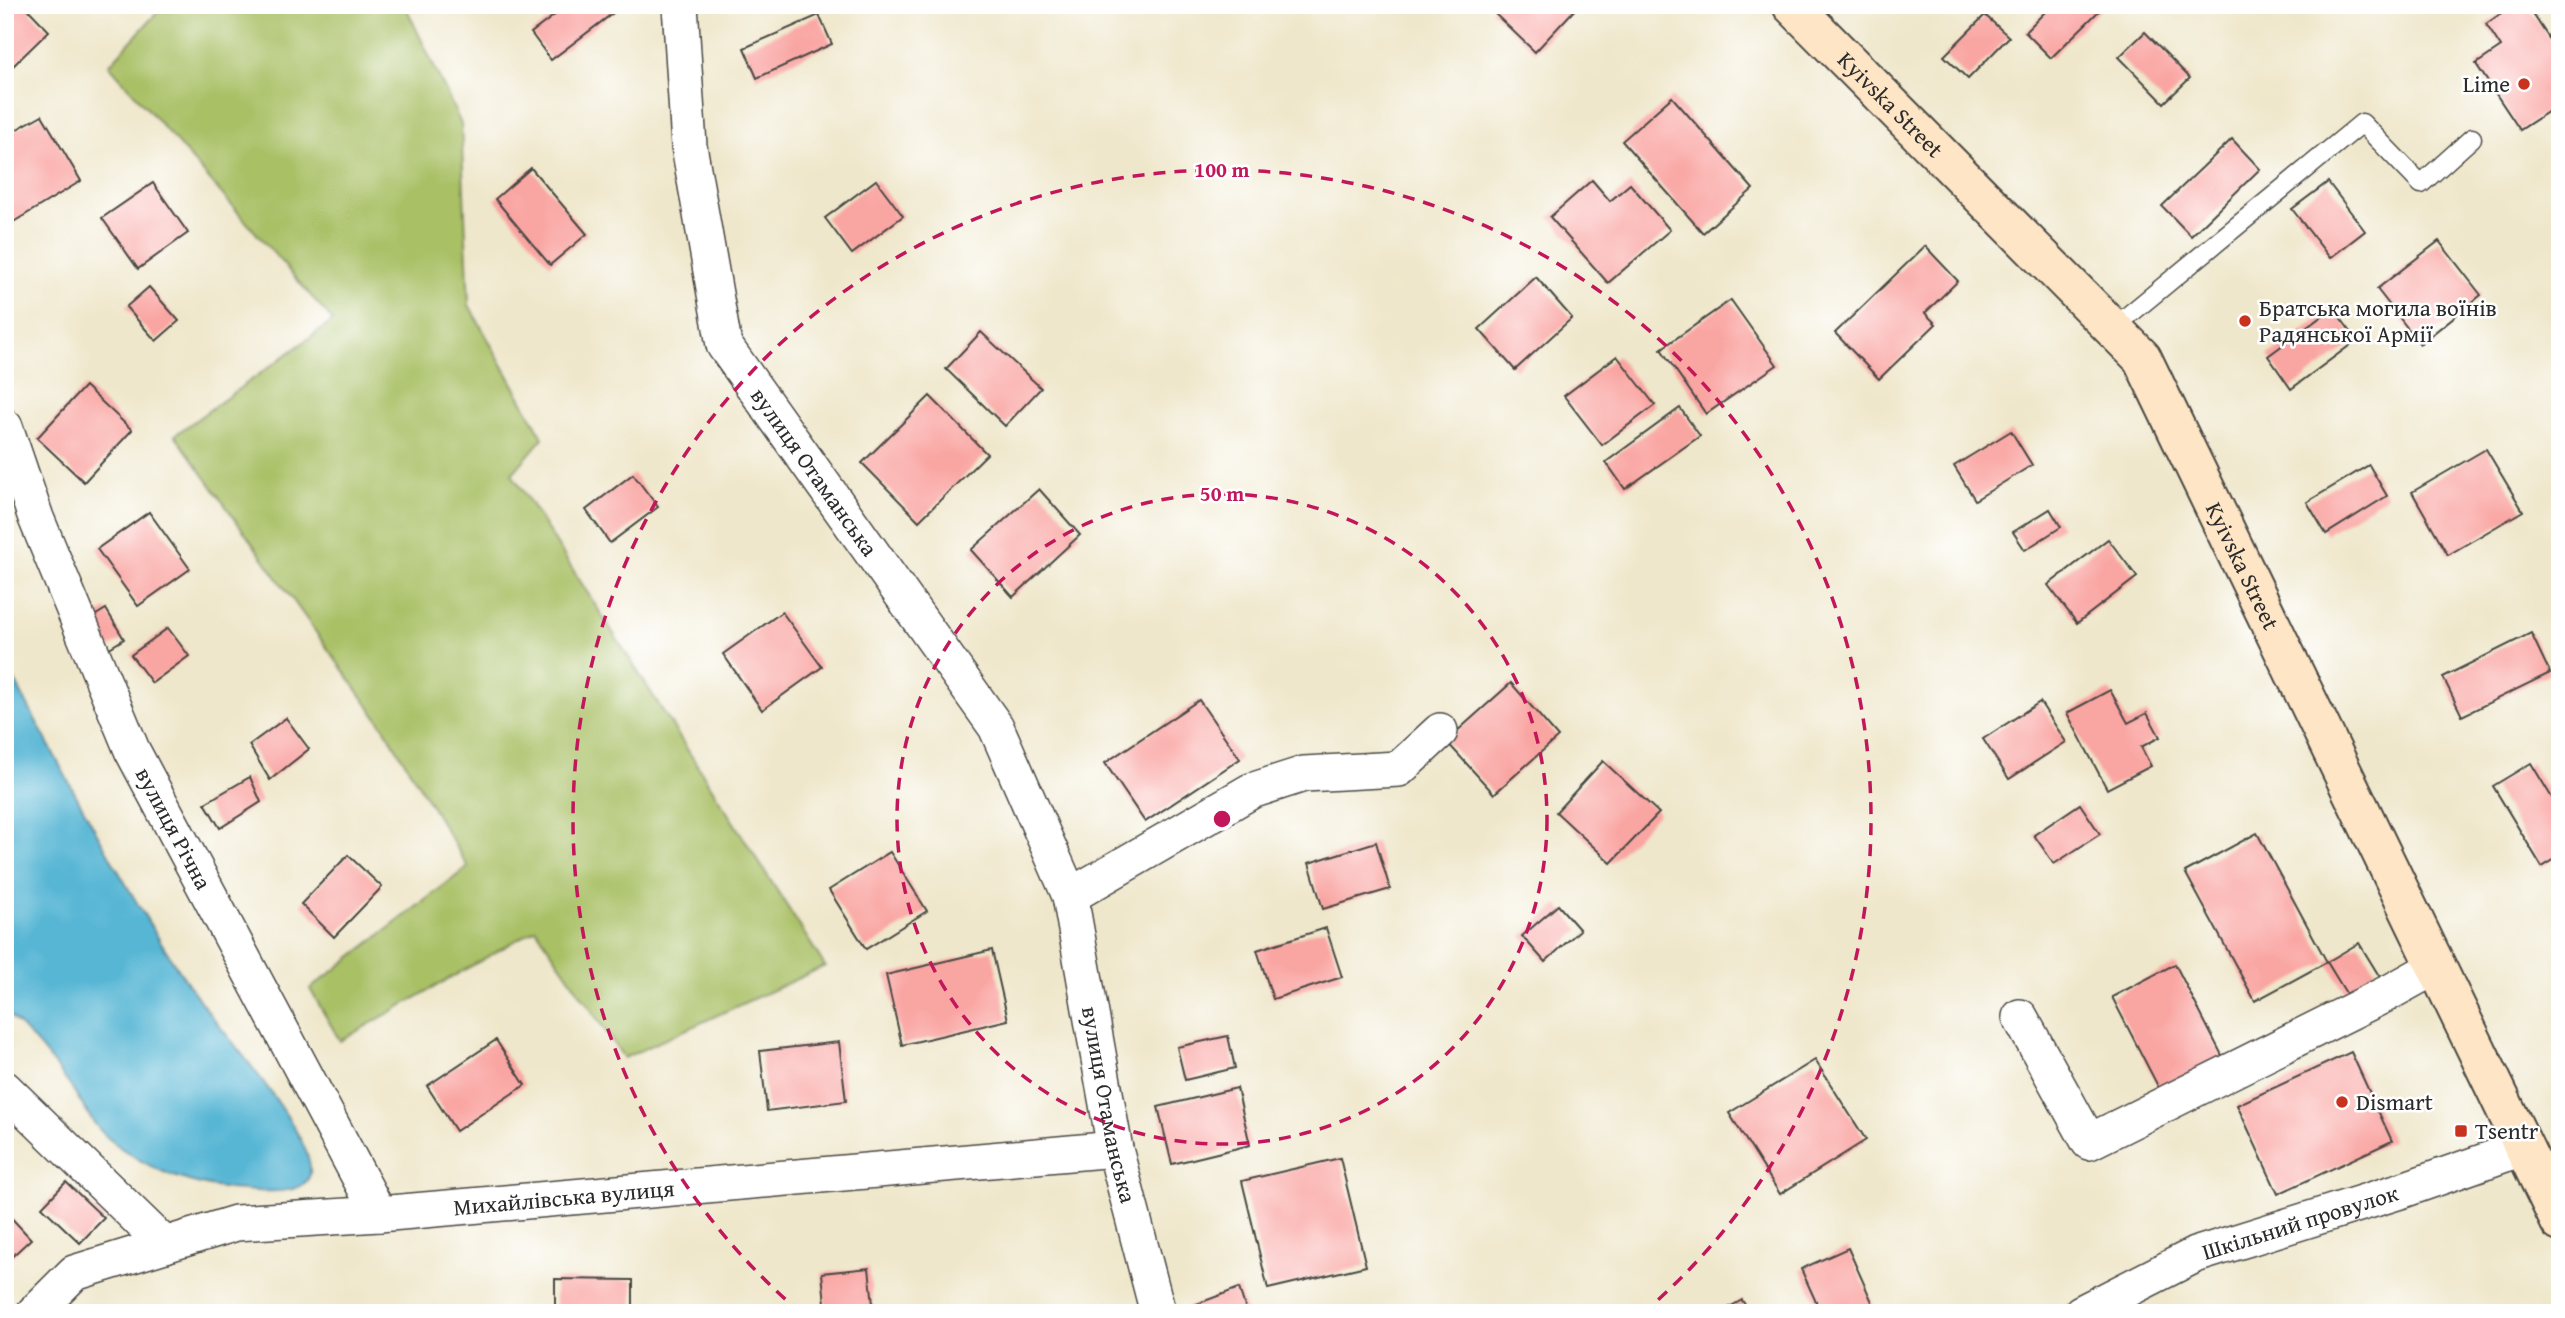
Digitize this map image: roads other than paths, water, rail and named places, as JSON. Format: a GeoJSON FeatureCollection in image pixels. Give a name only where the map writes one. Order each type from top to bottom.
{"type":"FeatureCollection","features":[{"type":"Feature","properties":{"kind":"street","name":"вулиця Отаманська"},"geometry":{"type":"LineString","coordinates":[[680,5],[689,146],[724,345],[996,727],[1070,896],[1115,1149],[1158,1313]]}},
{"type":"Feature","properties":{"kind":"street","name":"Kyivska Street"},"geometry":{"type":"LineString","coordinates":[[1792,5],[2142,358],[2560,1222]]}},
{"type":"Feature","properties":{"kind":"street","name":"вулиця Річна"},"geometry":{"type":"LineString","coordinates":[[5,427],[36,518],[132,750],[379,1214]]}},
{"type":"Feature","properties":{"kind":"street"},"geometry":{"type":"LineString","coordinates":[[1070,896],[1251,791],[1304,774],[1399,769],[1440,731]]}},
{"type":"Feature","properties":{"kind":"street"},"geometry":{"type":"LineString","coordinates":[[2020,1017],[2089,1142],[2435,967]]}},
{"type":"Feature","properties":{"kind":"street"},"geometry":{"type":"LineString","coordinates":[[5,1089],[165,1245]]}},
{"type":"Feature","properties":{"kind":"street","name":"Шкільний провулок"},"geometry":{"type":"LineString","coordinates":[[2081,1313],[2194,1255],[2403,1190],[2525,1147]]}},
{"type":"Feature","properties":{"kind":"street","name":"Михайлівська вулиця"},"geometry":{"type":"LineString","coordinates":[[34,1313],[74,1273],[236,1223],[379,1214],[1115,1149]]}},
{"type":"Feature","properties":{"kind":"lane"},"geometry":{"type":"LineString","coordinates":[[2113,328],[2362,123],[2421,184],[2472,138]]}},
{"type":"Feature","properties":{"kind":"water"},"geometry":{"type":"Polygon","coordinates":[[[5,662],[99,837],[160,942],[199,999],[272,1093],[300,1138],[308,1158],[310,1173],[307,1181],[300,1186],[271,1191],[207,1186],[171,1175],[138,1159],[102,1133],[48,1057],[5,1011],[5,662]]]}},
{"type":"Feature","properties":{"kind":"place","name":"Lime"},"geometry":{"type":"Point","coordinates":[2524,84]}},
{"type":"Feature","properties":{"kind":"place","name":"Братська могила воїнів Радянської Армії"},"geometry":{"type":"Point","coordinates":[2245,321]}},
{"type":"Feature","properties":{"kind":"place","name":"Dismart"},"geometry":{"type":"Point","coordinates":[2342,1102]}},
{"type":"Feature","properties":{"kind":"place","name":"Tsentr"},"geometry":{"type":"Point","coordinates":[2461,1131]}}]}
